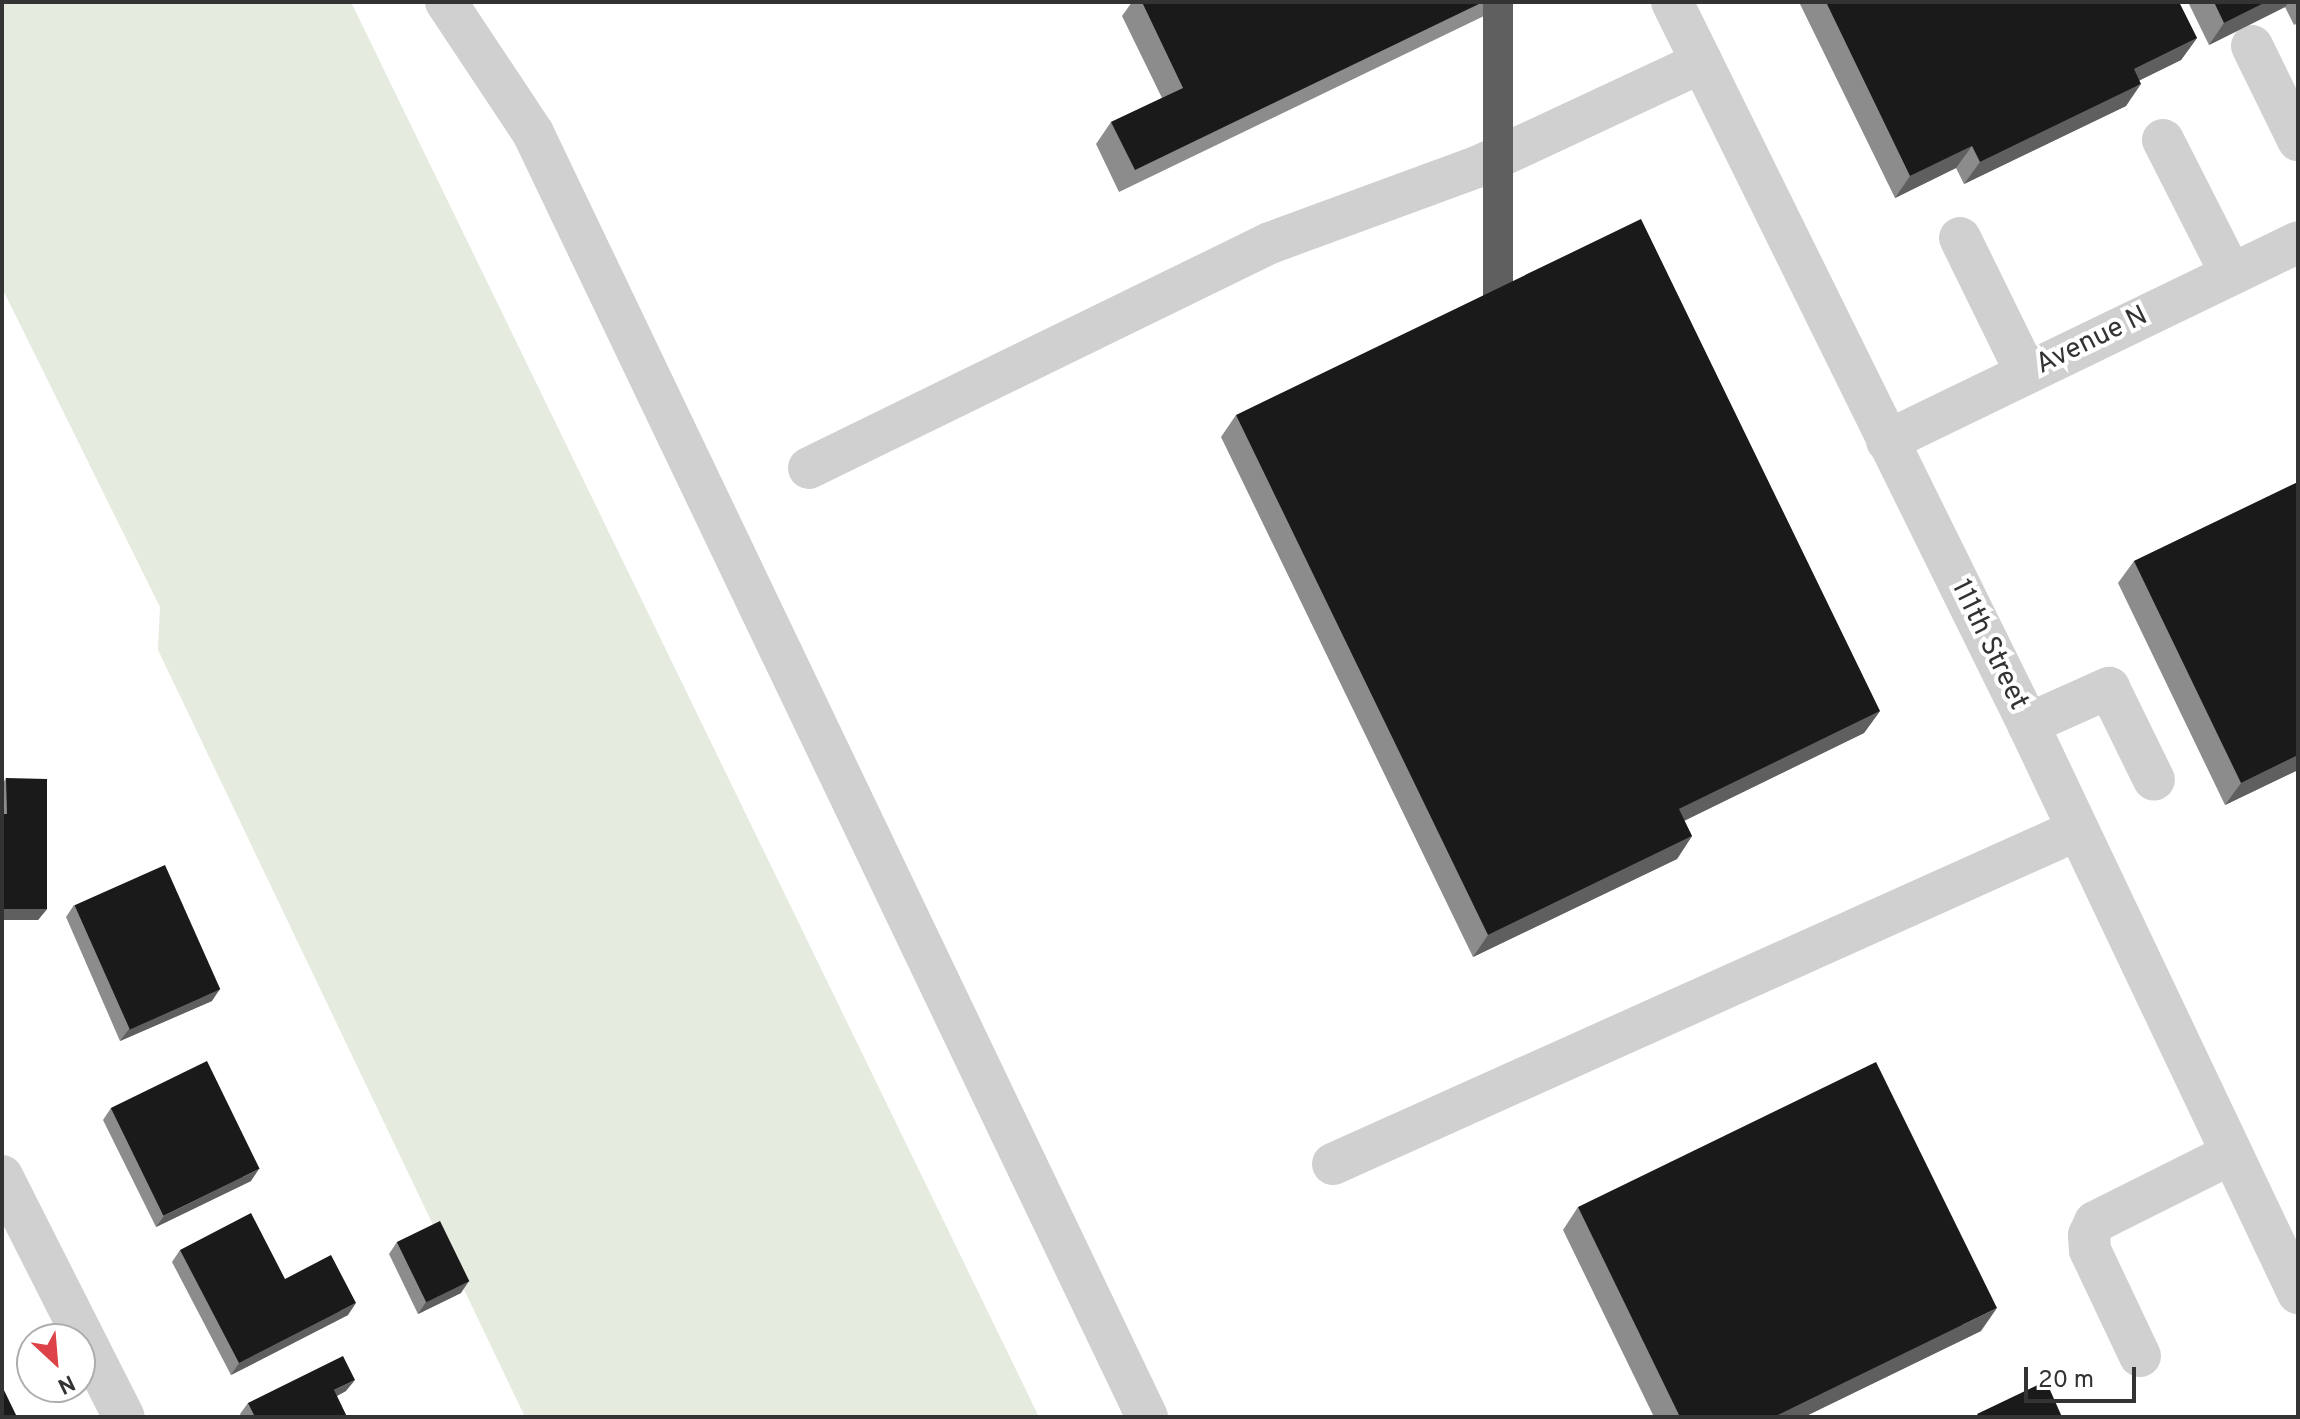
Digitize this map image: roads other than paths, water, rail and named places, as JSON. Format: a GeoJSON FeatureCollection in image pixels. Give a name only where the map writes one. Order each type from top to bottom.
{"type":"FeatureCollection","features":[{"type":"Feature","properties":{"kind":"street"},"geometry":{"type":"LineString","coordinates":[[446,2],[533,133],[1147,1417]]}},
{"type":"Feature","properties":{"kind":"street","name":"111th Street"},"geometry":{"type":"LineString","coordinates":[[1672,2],[2028,724],[2298,1293]]}},
{"type":"Feature","properties":{"kind":"street"},"geometry":{"type":"LineString","coordinates":[[2252,46],[2298,140]]}},
{"type":"Feature","properties":{"kind":"street"},"geometry":{"type":"LineString","coordinates":[[809,468],[1095,333],[1270,243],[1477,167],[1702,62]]}},
{"type":"Feature","properties":{"kind":"street"},"geometry":{"type":"LineString","coordinates":[[2163,140],[2231,274]]}},
{"type":"Feature","properties":{"kind":"street"},"geometry":{"type":"LineString","coordinates":[[1960,238],[2026,373]]}},
{"type":"Feature","properties":{"kind":"street","name":"Avenue N"},"geometry":{"type":"LineString","coordinates":[[1887,441],[2298,242]]}},
{"type":"Feature","properties":{"kind":"street"},"geometry":{"type":"LineString","coordinates":[[2028,724],[2109,688],[2154,780]]}},
{"type":"Feature","properties":{"kind":"street"},"geometry":{"type":"LineString","coordinates":[[1333,1164],[2077,830]]}},
{"type":"Feature","properties":{"kind":"street"},"geometry":{"type":"LineString","coordinates":[[2140,1356],[2090,1250],[2089,1235],[2095,1222],[2231,1154]]}},
{"type":"Feature","properties":{"kind":"street"},"geometry":{"type":"LineString","coordinates":[[2,1176],[124,1417]]}}]}
